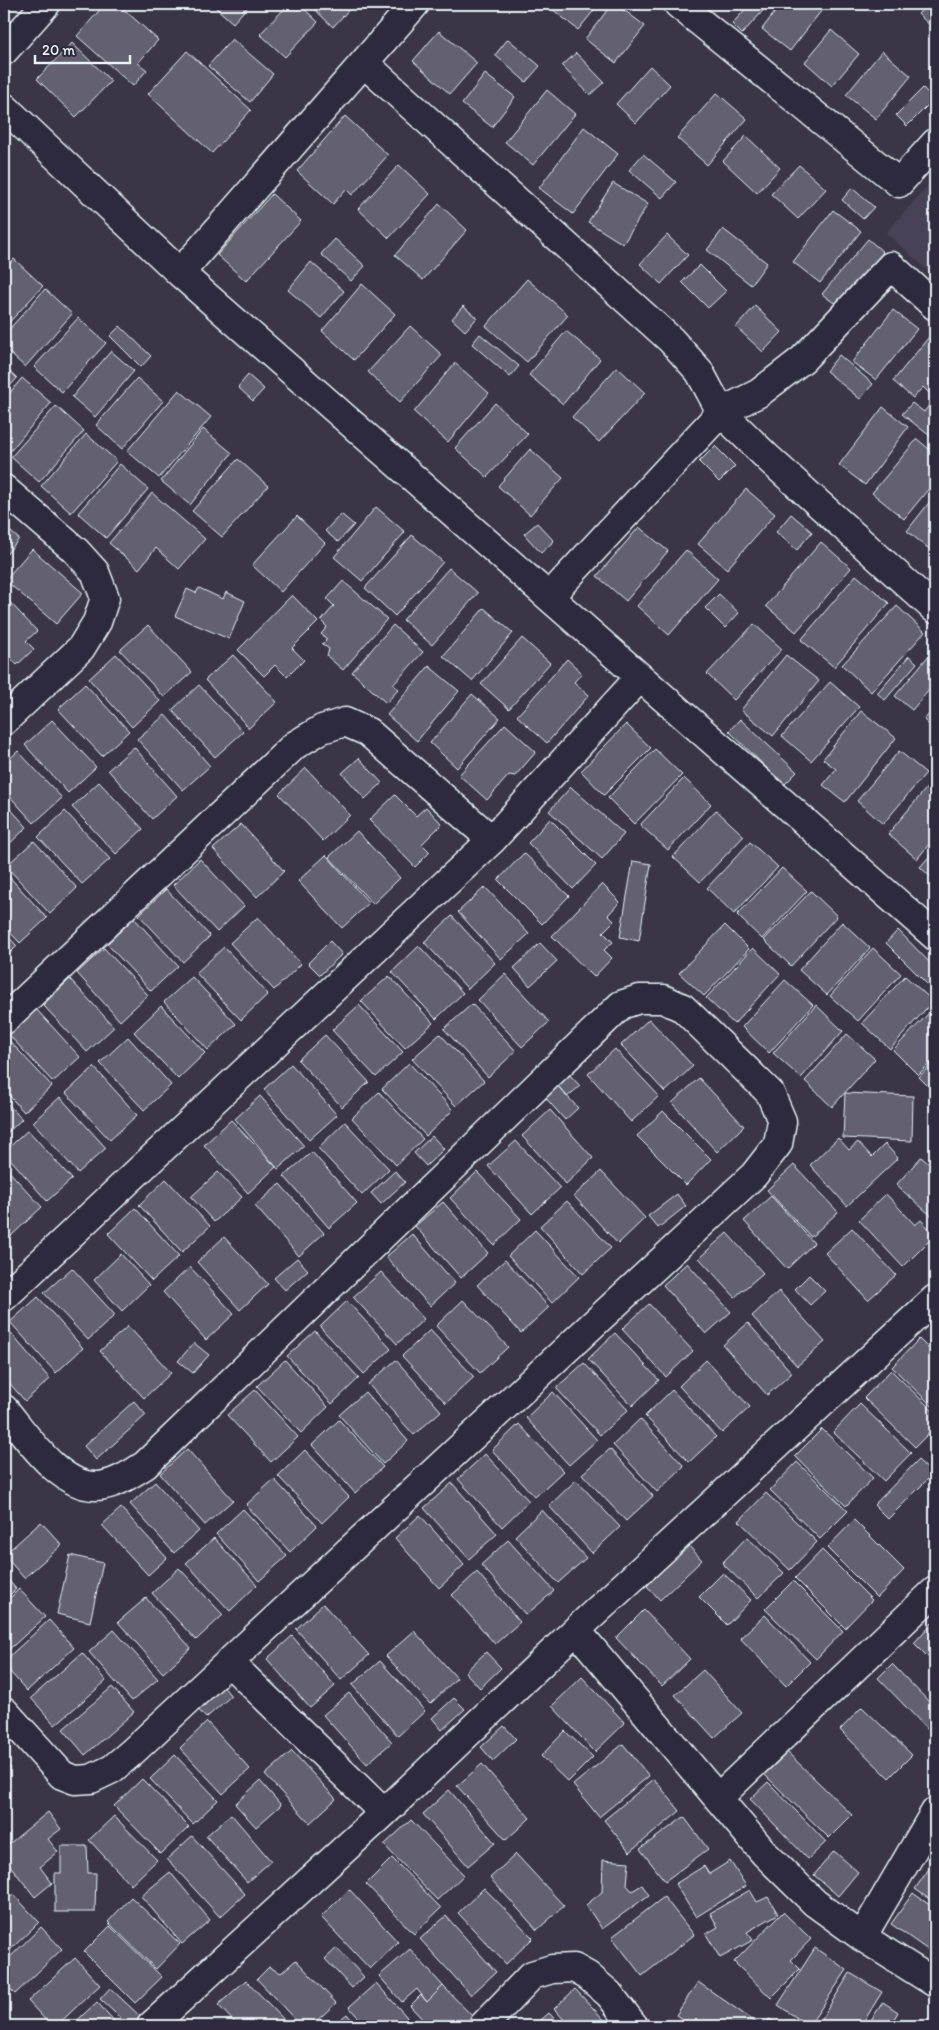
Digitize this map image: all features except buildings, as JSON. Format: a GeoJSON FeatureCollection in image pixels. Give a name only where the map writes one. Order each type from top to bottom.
{"type":"FeatureCollection","features":[{"type":"Feature","properties":{"kind":"street"},"geometry":{"type":"LineString","coordinates":[[4,51],[46,4]]}},
{"type":"Feature","properties":{"kind":"street"},"geometry":{"type":"LineString","coordinates":[[180,273],[415,4]]}},
{"type":"Feature","properties":{"kind":"street"},"geometry":{"type":"LineString","coordinates":[[678,4],[899,184],[935,143]]}},
{"type":"Feature","properties":{"kind":"street"},"geometry":{"type":"LineString","coordinates":[[364,63],[671,340],[699,371],[721,412],[768,458],[935,609]]}},
{"type":"Feature","properties":{"kind":"street"},"geometry":{"type":"LineString","coordinates":[[4,108],[180,273],[935,936]]}},
{"type":"Feature","properties":{"kind":"street"},"geometry":{"type":"LineString","coordinates":[[549,597],[721,412],[758,393],[803,359],[891,266],[935,306]]}},
{"type":"Feature","properties":{"kind":"street"},"geometry":{"type":"LineString","coordinates":[[4,489],[76,551],[95,572],[105,598],[97,622],[81,648],[4,721]]}},
{"type":"Feature","properties":{"kind":"street"},"geometry":{"type":"LineString","coordinates":[[4,1297],[492,840],[640,677]]}},
{"type":"Feature","properties":{"kind":"street"},"geometry":{"type":"LineString","coordinates":[[4,1020],[295,745],[322,729],[344,722],[368,732],[492,840]]}},
{"type":"Feature","properties":{"kind":"street"},"geometry":{"type":"LineString","coordinates":[[4,1409],[58,1472],[75,1484],[97,1486],[122,1478],[145,1465],[621,1006],[639,999],[663,999],[683,1008],[770,1093],[782,1121],[778,1144],[754,1175],[132,1753],[112,1769],[91,1779],[76,1780],[62,1775],[4,1711]]}},
{"type":"Feature","properties":{"kind":"street"},"geometry":{"type":"LineString","coordinates":[[151,2026],[384,1813],[576,1630],[935,1299]]}},
{"type":"Feature","properties":{"kind":"street"},"geometry":{"type":"LineString","coordinates":[[719,1797],[935,1591]]}},
{"type":"Feature","properties":{"kind":"street"},"geometry":{"type":"LineString","coordinates":[[576,1630],[719,1797],[765,1854],[815,1902],[862,1937],[935,1983]]}},
{"type":"Feature","properties":{"kind":"street"},"geometry":{"type":"LineString","coordinates":[[229,1662],[384,1813]]}},
{"type":"Feature","properties":{"kind":"street"},"geometry":{"type":"LineString","coordinates":[[862,1937],[935,1812]]}},
{"type":"Feature","properties":{"kind":"street"},"geometry":{"type":"LineString","coordinates":[[483,2026],[532,1975],[552,1969],[574,1968],[588,1976],[609,1994],[634,2026]]}},
{"type":"Feature","properties":{"kind":"shaded area"},"geometry":{"type":"Polygon","coordinates":[[[935,177],[935,277],[886,233],[935,177]]]}}]}
